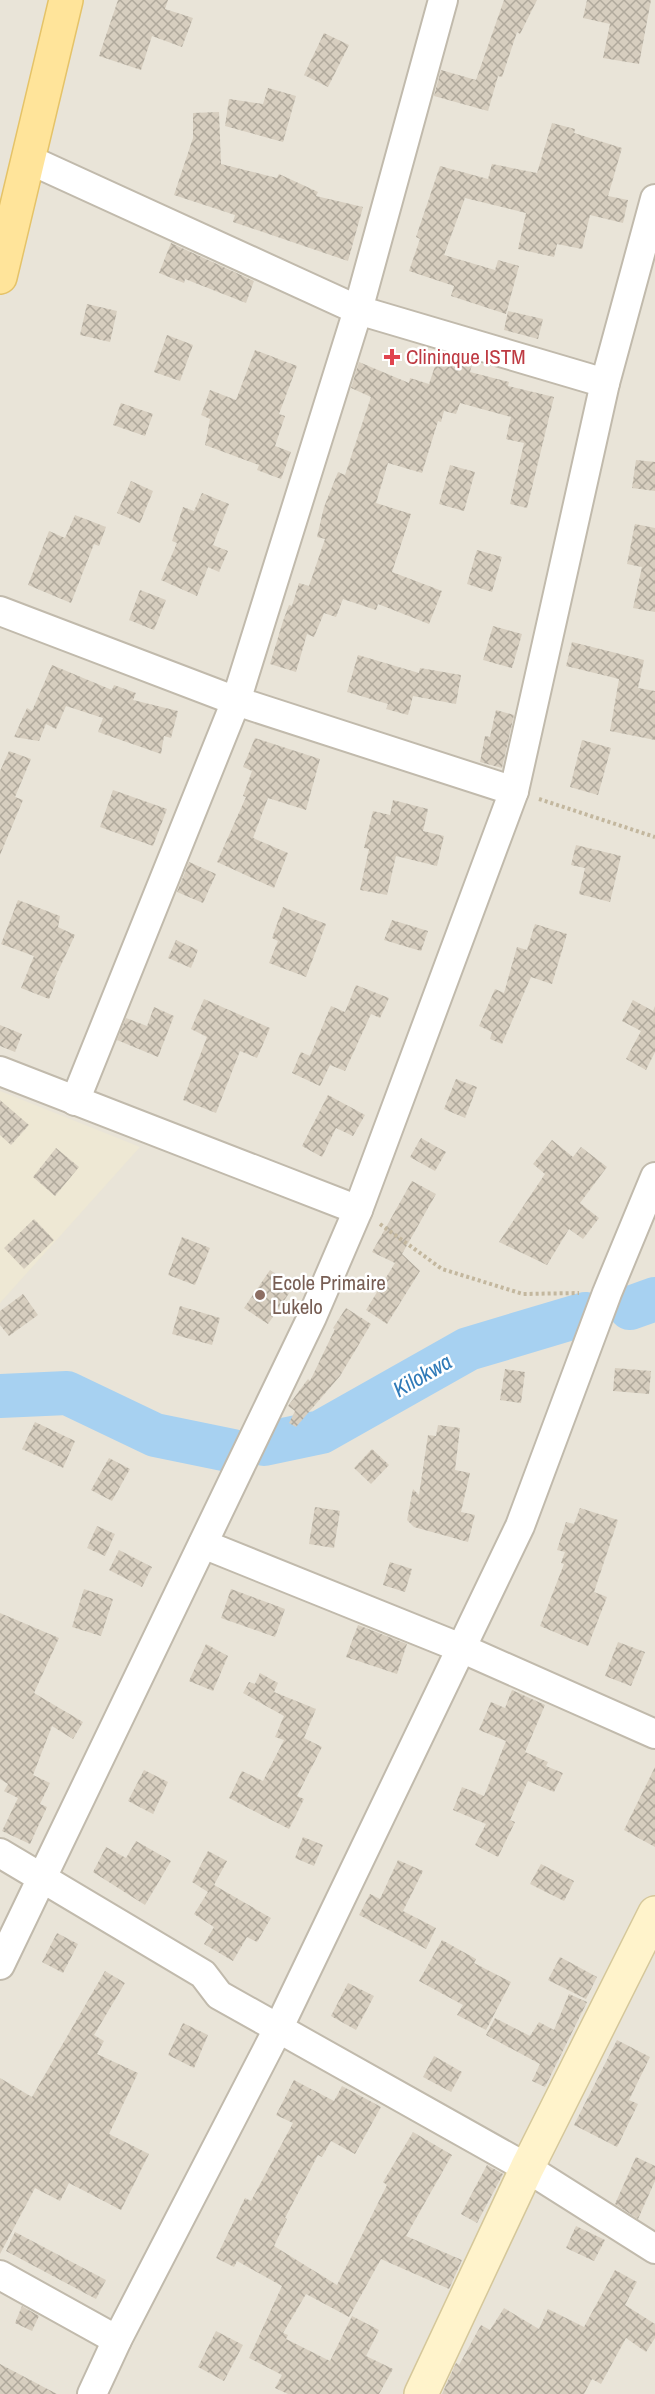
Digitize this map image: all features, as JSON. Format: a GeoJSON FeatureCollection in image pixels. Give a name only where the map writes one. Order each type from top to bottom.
{"type":"FeatureCollection","features":[{"type":"Feature","properties":{"kind":"main road"},"geometry":{"type":"LineString","coordinates":[[0,277],[65,7]]}},
{"type":"Feature","properties":{"kind":"street"},"geometry":{"type":"LineString","coordinates":[[75,1101],[236,701],[358,310],[443,0]]}},
{"type":"Feature","properties":{"kind":"street"},"geometry":{"type":"LineString","coordinates":[[30,160],[358,310],[605,383]]}},
{"type":"Feature","properties":{"kind":"street"},"geometry":{"type":"LineString","coordinates":[[0,1965],[312,1317],[358,1210],[514,791],[605,383],[655,199]]}},
{"type":"Feature","properties":{"kind":"street"},"geometry":{"type":"LineString","coordinates":[[0,611],[236,701],[514,791]]}},
{"type":"Feature","properties":{"kind":"street"},"geometry":{"type":"LineString","coordinates":[[0,1071],[358,1210]]}},
{"type":"Feature","properties":{"kind":"street"},"geometry":{"type":"LineString","coordinates":[[92,2394],[117,2340],[279,2027],[520,1526],[607,1293],[655,1177]]}},
{"type":"Feature","properties":{"kind":"street"},"geometry":{"type":"LineString","coordinates":[[203,1544],[461,1648],[655,1734]]}},
{"type":"Feature","properties":{"kind":"street"},"geometry":{"type":"LineString","coordinates":[[0,1853],[203,1974],[219,1995],[527,2168],[655,2249]]}},
{"type":"Feature","properties":{"kind":"street"},"geometry":{"type":"LineString","coordinates":[[421,2394],[527,2168],[655,1913]]}},
{"type":"Feature","properties":{"kind":"street"},"geometry":{"type":"LineString","coordinates":[[0,2275],[117,2340]]}},
{"type":"Feature","properties":{"kind":"path"},"geometry":{"type":"LineString","coordinates":[[514,791],[655,837]]}},
{"type":"Feature","properties":{"kind":"path"},"geometry":{"type":"LineString","coordinates":[[358,1210],[394,1232],[442,1269],[523,1294],[607,1293]]}},
{"type":"Feature","properties":{"kind":"shaded area"},"geometry":{"type":"Polygon","coordinates":[[[0,0],[655,0],[655,2394],[0,2394],[0,0]]]}},
{"type":"Feature","properties":{"kind":"shaded area"},"geometry":{"type":"Polygon","coordinates":[[[0,1091],[140,1147],[0,1303],[0,1091]]]}},
{"type":"Feature","properties":{"kind":"building"},"geometry":{"type":"Polygon","coordinates":[[[118,0],[168,0],[165,9],[193,18],[182,47],[152,36],[141,70],[99,56],[118,0]]]}},
{"type":"Feature","properties":{"kind":"building"},"geometry":{"type":"Polygon","coordinates":[[[504,0],[537,0],[520,34],[517,32],[502,77],[498,76],[488,111],[434,96],[441,70],[476,80],[504,0]]]}},
{"type":"Feature","properties":{"kind":"building"},"geometry":{"type":"Polygon","coordinates":[[[587,0],[651,0],[639,64],[603,58],[610,24],[583,18],[587,0]]]}},
{"type":"Feature","properties":{"kind":"building"},"geometry":{"type":"Polygon","coordinates":[[[324,33],[349,45],[328,87],[304,75],[324,33]]]}},
{"type":"Feature","properties":{"kind":"building"},"geometry":{"type":"Polygon","coordinates":[[[268,88],[296,96],[283,142],[225,126],[229,99],[263,104],[268,88]]]}},
{"type":"Feature","properties":{"kind":"building"},"geometry":{"type":"Polygon","coordinates":[[[219,112],[221,164],[277,178],[279,174],[318,192],[316,196],[363,207],[348,261],[233,222],[235,215],[174,195],[193,138],[193,113],[219,112]]]}},
{"type":"Feature","properties":{"kind":"building"},"geometry":{"type":"Polygon","coordinates":[[[552,123],[575,129],[574,133],[622,148],[608,196],[628,200],[623,223],[590,215],[582,249],[557,244],[554,257],[518,249],[526,213],[465,198],[444,255],[495,270],[498,260],[519,266],[506,314],[451,296],[454,286],[409,271],[420,239],[416,237],[440,166],[488,179],[492,164],[537,173],[552,123]]]}},
{"type":"Feature","properties":{"kind":"building"},"geometry":{"type":"Polygon","coordinates":[[[171,243],[254,281],[246,303],[185,279],[184,283],[159,273],[171,243]]]}},
{"type":"Feature","properties":{"kind":"building"},"geometry":{"type":"Polygon","coordinates":[[[87,304],[117,311],[110,342],[80,335],[87,304]]]}},
{"type":"Feature","properties":{"kind":"building"},"geometry":{"type":"Polygon","coordinates":[[[508,311],[543,319],[538,339],[504,330],[508,311]]]}},
{"type":"Feature","properties":{"kind":"building"},"geometry":{"type":"Polygon","coordinates":[[[167,335],[193,345],[180,381],[154,372],[167,335]]]}},
{"type":"Feature","properties":{"kind":"building"},"geometry":{"type":"Polygon","coordinates":[[[255,350],[297,366],[279,414],[285,416],[275,446],[291,452],[281,479],[257,470],[259,465],[205,445],[210,419],[201,415],[210,390],[236,400],[255,350]]]}},
{"type":"Feature","properties":{"kind":"building"},"geometry":{"type":"Polygon","coordinates":[[[440,351],[473,361],[470,372],[509,382],[508,386],[554,397],[527,508],[510,504],[524,443],[506,439],[511,417],[460,403],[456,414],[444,411],[441,422],[438,421],[422,473],[388,463],[376,503],[411,514],[392,572],[442,591],[429,624],[378,604],[376,610],[343,599],[336,617],[324,613],[314,637],[307,634],[296,672],[270,664],[283,621],[289,605],[292,606],[299,583],[309,586],[325,539],[317,537],[324,507],[338,472],[345,475],[371,397],[351,388],[359,362],[409,383],[410,378],[429,384],[440,351]]]}},
{"type":"Feature","properties":{"kind":"building"},"geometry":{"type":"Polygon","coordinates":[[[121,403],[153,414],[145,436],[113,425],[121,403]]]}},
{"type":"Feature","properties":{"kind":"building"},"geometry":{"type":"Polygon","coordinates":[[[636,460],[655,462],[655,491],[632,488],[636,460]]]}},
{"type":"Feature","properties":{"kind":"building"},"geometry":{"type":"Polygon","coordinates":[[[450,465],[475,472],[464,511],[439,504],[450,465]]]}},
{"type":"Feature","properties":{"kind":"building"},"geometry":{"type":"Polygon","coordinates":[[[131,481],[153,491],[140,523],[117,513],[131,481]]]}},
{"type":"Feature","properties":{"kind":"building"},"geometry":{"type":"Polygon","coordinates":[[[202,493],[229,504],[213,545],[228,551],[219,572],[208,567],[197,596],[161,580],[177,543],[172,541],[183,507],[194,511],[202,493]]]}},
{"type":"Feature","properties":{"kind":"building"},"geometry":{"type":"Polygon","coordinates":[[[75,515],[106,527],[99,546],[94,544],[71,603],[28,585],[49,531],[65,538],[75,515]]]}},
{"type":"Feature","properties":{"kind":"building"},"geometry":{"type":"Polygon","coordinates":[[[635,524],[655,528],[655,612],[633,608],[642,567],[627,564],[635,524]]]}},
{"type":"Feature","properties":{"kind":"building"},"geometry":{"type":"Polygon","coordinates":[[[477,550],[502,557],[492,592],[467,584],[477,550]]]}},
{"type":"Feature","properties":{"kind":"building"},"geometry":{"type":"Polygon","coordinates":[[[140,590],[166,600],[154,630],[129,620],[140,590]]]}},
{"type":"Feature","properties":{"kind":"building"},"geometry":{"type":"Polygon","coordinates":[[[493,626],[522,634],[512,668],[483,660],[493,626]]]}},
{"type":"Feature","properties":{"kind":"building"},"geometry":{"type":"Polygon","coordinates":[[[572,642],[644,660],[638,688],[655,691],[655,740],[610,731],[619,679],[566,666],[572,642]]]}},
{"type":"Feature","properties":{"kind":"building"},"geometry":{"type":"Polygon","coordinates":[[[358,655],[419,673],[420,668],[461,675],[456,704],[413,696],[408,715],[386,709],[388,704],[347,692],[358,655]]]}},
{"type":"Feature","properties":{"kind":"building"},"geometry":{"type":"Polygon","coordinates":[[[52,665],[112,690],[114,685],[136,693],[133,700],[178,711],[171,738],[164,736],[161,754],[98,732],[103,718],[66,706],[56,729],[46,724],[39,741],[14,737],[27,708],[32,711],[52,665]]]}},
{"type":"Feature","properties":{"kind":"building"},"geometry":{"type":"Polygon","coordinates":[[[496,710],[514,715],[502,768],[480,762],[485,736],[490,737],[496,710]]]}},
{"type":"Feature","properties":{"kind":"building"},"geometry":{"type":"Polygon","coordinates":[[[255,738],[320,759],[306,810],[268,798],[253,838],[288,853],[274,888],[217,862],[246,797],[243,796],[252,771],[243,767],[255,738]]]}},
{"type":"Feature","properties":{"kind":"building"},"geometry":{"type":"Polygon","coordinates":[[[582,740],[611,748],[598,795],[570,787],[582,740]]]}},
{"type":"Feature","properties":{"kind":"building"},"geometry":{"type":"Polygon","coordinates":[[[9,751],[31,759],[15,797],[23,800],[0,855],[0,771],[9,751]]]}},
{"type":"Feature","properties":{"kind":"building"},"geometry":{"type":"Polygon","coordinates":[[[113,790],[167,809],[153,846],[100,827],[113,790]]]}},
{"type":"Feature","properties":{"kind":"building"},"geometry":{"type":"Polygon","coordinates":[[[393,800],[428,809],[423,831],[444,836],[437,866],[396,856],[387,895],[360,890],[369,849],[364,848],[373,811],[390,815],[393,800]]]}},
{"type":"Feature","properties":{"kind":"building"},"geometry":{"type":"Polygon","coordinates":[[[576,845],[621,856],[610,902],[579,894],[585,868],[571,865],[576,845]]]}},
{"type":"Feature","properties":{"kind":"building"},"geometry":{"type":"Polygon","coordinates":[[[189,862],[216,874],[203,903],[177,892],[189,862]]]}},
{"type":"Feature","properties":{"kind":"building"},"geometry":{"type":"Polygon","coordinates":[[[18,900],[60,916],[58,927],[75,935],[54,980],[56,981],[49,999],[21,988],[34,956],[1,944],[18,900]]]}},
{"type":"Feature","properties":{"kind":"building"},"geometry":{"type":"Polygon","coordinates":[[[283,907],[326,924],[306,977],[269,963],[278,941],[272,938],[283,907]]]}},
{"type":"Feature","properties":{"kind":"building"},"geometry":{"type":"Polygon","coordinates":[[[392,920],[428,931],[421,951],[384,940],[392,920]]]}},
{"type":"Feature","properties":{"kind":"building"},"geometry":{"type":"Polygon","coordinates":[[[535,924],[567,934],[552,984],[531,977],[502,1044],[490,1039],[492,1032],[479,1026],[495,989],[504,993],[517,947],[527,950],[535,924]]]}},
{"type":"Feature","properties":{"kind":"building"},"geometry":{"type":"Polygon","coordinates":[[[176,940],[198,950],[191,968],[168,958],[176,940]]]}},
{"type":"Feature","properties":{"kind":"building"},"geometry":{"type":"Polygon","coordinates":[[[356,985],[389,998],[380,1018],[371,1014],[345,1071],[330,1065],[320,1086],[292,1073],[301,1052],[310,1056],[331,1006],[345,1012],[356,985]]]}},
{"type":"Feature","properties":{"kind":"building"},"geometry":{"type":"Polygon","coordinates":[[[204,999],[270,1028],[257,1058],[240,1051],[216,1113],[183,1100],[207,1037],[191,1029],[204,999]]]}},
{"type":"Feature","properties":{"kind":"building"},"geometry":{"type":"Polygon","coordinates":[[[633,1000],[653,1011],[655,1006],[655,1052],[646,1070],[626,1059],[641,1031],[622,1021],[633,1000]]]}},
{"type":"Feature","properties":{"kind":"building"},"geometry":{"type":"Polygon","coordinates":[[[154,1007],[174,1016],[158,1057],[117,1040],[126,1018],[147,1026],[154,1007]]]}},
{"type":"Feature","properties":{"kind":"building"},"geometry":{"type":"Polygon","coordinates":[[[0,1025],[22,1034],[15,1052],[0,1046],[0,1025]]]}},
{"type":"Feature","properties":{"kind":"building"},"geometry":{"type":"Polygon","coordinates":[[[456,1079],[477,1087],[465,1118],[444,1109],[456,1079]]]}},
{"type":"Feature","properties":{"kind":"building"},"geometry":{"type":"Polygon","coordinates":[[[328,1095],[365,1115],[353,1136],[336,1128],[322,1157],[302,1146],[328,1095]]]}},
{"type":"Feature","properties":{"kind":"building"},"geometry":{"type":"Polygon","coordinates":[[[0,1100],[29,1125],[11,1145],[0,1135],[0,1100]]]}},
{"type":"Feature","properties":{"kind":"building"},"geometry":{"type":"Polygon","coordinates":[[[421,1138],[446,1152],[435,1171],[410,1157],[421,1138]]]}},
{"type":"Feature","properties":{"kind":"building"},"geometry":{"type":"Polygon","coordinates":[[[552,1140],[573,1157],[581,1147],[607,1167],[580,1203],[599,1218],[583,1239],[569,1229],[547,1265],[499,1242],[545,1174],[533,1164],[552,1140]]]}},
{"type":"Feature","properties":{"kind":"building"},"geometry":{"type":"Polygon","coordinates":[[[56,1148],[79,1167],[55,1196],[33,1177],[56,1148]]]}},
{"type":"Feature","properties":{"kind":"building"},"geometry":{"type":"Polygon","coordinates":[[[412,1181],[436,1194],[402,1254],[420,1271],[387,1324],[366,1310],[395,1263],[372,1252],[412,1181]]]}},
{"type":"Feature","properties":{"kind":"building"},"geometry":{"type":"Polygon","coordinates":[[[34,1219],[54,1240],[24,1269],[4,1248],[34,1219]]]}},
{"type":"Feature","properties":{"kind":"building"},"geometry":{"type":"Polygon","coordinates":[[[182,1237],[210,1248],[195,1285],[168,1275],[182,1237]]]}},
{"type":"Feature","properties":{"kind":"building"},"geometry":{"type":"Polygon","coordinates":[[[270,1270],[294,1286],[268,1324],[244,1308],[270,1270]]]}},
{"type":"Feature","properties":{"kind":"building"},"geometry":{"type":"Polygon","coordinates":[[[23,1294],[38,1315],[9,1336],[0,1325],[0,1311],[23,1294]]]}},
{"type":"Feature","properties":{"kind":"building"},"geometry":{"type":"Polygon","coordinates":[[[180,1306],[220,1318],[212,1345],[172,1334],[180,1306]]]}},
{"type":"Feature","properties":{"kind":"building"},"geometry":{"type":"Polygon","coordinates":[[[346,1308],[371,1324],[340,1376],[296,1427],[289,1423],[295,1411],[288,1406],[308,1379],[310,1381],[335,1329],[333,1328],[346,1308]]]}},
{"type":"Feature","properties":{"kind":"building"},"geometry":{"type":"Polygon","coordinates":[[[615,1368],[651,1371],[649,1394],[613,1391],[615,1368]]]}},
{"type":"Feature","properties":{"kind":"building"},"geometry":{"type":"Polygon","coordinates":[[[505,1369],[525,1372],[521,1403],[500,1400],[505,1369]]]}},
{"type":"Feature","properties":{"kind":"building"},"geometry":{"type":"Polygon","coordinates":[[[35,1422],[75,1441],[63,1468],[22,1449],[35,1422]]]}},
{"type":"Feature","properties":{"kind":"building"},"geometry":{"type":"Polygon","coordinates":[[[438,1425],[460,1428],[455,1470],[470,1473],[461,1512],[475,1515],[468,1542],[414,1527],[407,1520],[413,1489],[419,1495],[428,1435],[436,1436],[438,1425]]]}},
{"type":"Feature","properties":{"kind":"building"},"geometry":{"type":"Polygon","coordinates":[[[372,1449],[389,1465],[371,1484],[354,1468],[372,1449]]]}},
{"type":"Feature","properties":{"kind":"building"},"geometry":{"type":"Polygon","coordinates":[[[109,1458],[130,1469],[112,1501],[91,1490],[109,1458]]]}},
{"type":"Feature","properties":{"kind":"building"},"geometry":{"type":"Polygon","coordinates":[[[315,1507],[340,1511],[334,1548],[309,1544],[315,1507]]]}},
{"type":"Feature","properties":{"kind":"building"},"geometry":{"type":"Polygon","coordinates":[[[580,1508],[618,1520],[594,1592],[607,1597],[588,1646],[540,1626],[564,1564],[561,1563],[565,1552],[557,1550],[566,1522],[574,1524],[580,1508]]]}},
{"type":"Feature","properties":{"kind":"building"},"geometry":{"type":"Polygon","coordinates":[[[97,1526],[115,1534],[105,1556],[87,1548],[97,1526]]]}},
{"type":"Feature","properties":{"kind":"building"},"geometry":{"type":"Polygon","coordinates":[[[119,1550],[152,1567],[142,1587],[109,1570],[119,1550]]]}},
{"type":"Feature","properties":{"kind":"building"},"geometry":{"type":"Polygon","coordinates":[[[390,1562],[412,1569],[405,1592],[383,1585],[390,1562]]]}},
{"type":"Feature","properties":{"kind":"building"},"geometry":{"type":"Polygon","coordinates":[[[84,1589],[113,1599],[101,1636],[72,1627],[84,1589]]]}},
{"type":"Feature","properties":{"kind":"building"},"geometry":{"type":"Polygon","coordinates":[[[231,1589],[285,1609],[275,1637],[221,1618],[231,1589]]]}},
{"type":"Feature","properties":{"kind":"building"},"geometry":{"type":"Polygon","coordinates":[[[0,1613],[59,1638],[34,1693],[83,1722],[73,1739],[52,1726],[33,1775],[50,1783],[40,1804],[47,1807],[30,1844],[2,1831],[18,1798],[4,1791],[8,1784],[0,1779],[0,1613]]]}},
{"type":"Feature","properties":{"kind":"building"},"geometry":{"type":"Polygon","coordinates":[[[358,1625],[407,1644],[397,1674],[346,1657],[358,1625]]]}},
{"type":"Feature","properties":{"kind":"building"},"geometry":{"type":"Polygon","coordinates":[[[618,1642],[645,1652],[631,1686],[605,1676],[618,1642]]]}},
{"type":"Feature","properties":{"kind":"building"},"geometry":{"type":"Polygon","coordinates":[[[206,1644],[228,1656],[213,1691],[189,1681],[206,1644]]]}},
{"type":"Feature","properties":{"kind":"building"},"geometry":{"type":"Polygon","coordinates":[[[260,1673],[278,1683],[274,1692],[316,1709],[304,1738],[322,1747],[297,1796],[304,1799],[289,1829],[229,1798],[242,1771],[263,1781],[284,1740],[275,1737],[284,1716],[243,1693],[249,1682],[255,1684],[260,1673]]]}},
{"type":"Feature","properties":{"kind":"building"},"geometry":{"type":"Polygon","coordinates":[[[512,1690],[545,1705],[525,1752],[548,1762],[546,1766],[563,1773],[554,1792],[528,1781],[510,1820],[515,1822],[498,1857],[475,1845],[486,1824],[453,1810],[462,1787],[484,1796],[506,1741],[479,1730],[491,1702],[505,1708],[512,1690]]]}},
{"type":"Feature","properties":{"kind":"building"},"geometry":{"type":"Polygon","coordinates":[[[655,1767],[655,1847],[624,1830],[655,1767]]]}},
{"type":"Feature","properties":{"kind":"building"},"geometry":{"type":"Polygon","coordinates":[[[144,1770],[168,1782],[153,1814],[128,1801],[144,1770]]]}},
{"type":"Feature","properties":{"kind":"building"},"geometry":{"type":"Polygon","coordinates":[[[303,1837],[323,1845],[314,1866],[295,1858],[303,1837]]]}},
{"type":"Feature","properties":{"kind":"building"},"geometry":{"type":"Polygon","coordinates":[[[136,1841],[171,1861],[145,1905],[93,1872],[106,1847],[126,1858],[136,1841]]]}},
{"type":"Feature","properties":{"kind":"building"},"geometry":{"type":"Polygon","coordinates":[[[208,1851],[227,1861],[214,1885],[271,1918],[257,1942],[247,1937],[233,1961],[204,1944],[214,1927],[194,1914],[208,1892],[192,1882],[208,1851]]]}},
{"type":"Feature","properties":{"kind":"building"},"geometry":{"type":"Polygon","coordinates":[[[398,1860],[423,1871],[403,1911],[436,1928],[426,1949],[359,1915],[370,1894],[380,1899],[398,1860]]]}},
{"type":"Feature","properties":{"kind":"building"},"geometry":{"type":"Polygon","coordinates":[[[541,1864],[574,1881],[564,1901],[530,1884],[541,1864]]]}},
{"type":"Feature","properties":{"kind":"building"},"geometry":{"type":"Polygon","coordinates":[[[57,1933],[78,1944],[63,1973],[42,1962],[57,1933]]]}},
{"type":"Feature","properties":{"kind":"building"},"geometry":{"type":"Polygon","coordinates":[[[442,1940],[476,1959],[474,1963],[511,1982],[486,2030],[457,2015],[463,2005],[419,1981],[442,1940]]]}},
{"type":"Feature","properties":{"kind":"building"},"geometry":{"type":"Polygon","coordinates":[[[560,1957],[597,1977],[586,1999],[548,1980],[560,1957]]]}},
{"type":"Feature","properties":{"kind":"building"},"geometry":{"type":"Polygon","coordinates":[[[105,1971],[125,1983],[94,2035],[104,2041],[97,2054],[138,2073],[109,2134],[149,2154],[121,2210],[69,2183],[60,2201],[35,2188],[0,2254],[0,2078],[32,2097],[105,1971]]]}},
{"type":"Feature","properties":{"kind":"building"},"geometry":{"type":"Polygon","coordinates":[[[348,1983],[374,1996],[356,2030],[331,2016],[348,1983]]]}},
{"type":"Feature","properties":{"kind":"building"},"geometry":{"type":"Polygon","coordinates":[[[569,1994],[587,2002],[545,2087],[532,2081],[540,2064],[486,2035],[495,2018],[530,2036],[539,2022],[554,2030],[569,1994]]]}},
{"type":"Feature","properties":{"kind":"building"},"geometry":{"type":"Polygon","coordinates":[[[183,2023],[208,2035],[194,2068],[168,2055],[183,2023]]]}},
{"type":"Feature","properties":{"kind":"building"},"geometry":{"type":"Polygon","coordinates":[[[617,2040],[650,2057],[629,2100],[638,2104],[617,2147],[574,2125],[617,2040]]]}},
{"type":"Feature","properties":{"kind":"building"},"geometry":{"type":"Polygon","coordinates":[[[434,2056],[462,2072],[451,2092],[423,2077],[434,2056]]]}},
{"type":"Feature","properties":{"kind":"building"},"geometry":{"type":"Polygon","coordinates":[[[294,2080],[334,2101],[342,2086],[381,2107],[355,2154],[331,2141],[322,2157],[318,2155],[285,2218],[287,2219],[274,2246],[337,2285],[387,2185],[383,2182],[413,2132],[452,2155],[406,2236],[462,2260],[449,2289],[381,2259],[349,2317],[306,2294],[283,2333],[288,2335],[286,2339],[330,2361],[352,2316],[379,2330],[366,2356],[393,2369],[379,2394],[288,2394],[275,2388],[282,2375],[249,2358],[282,2286],[237,2261],[234,2267],[216,2258],[245,2198],[251,2201],[293,2123],[276,2115],[294,2080]]]}},
{"type":"Feature","properties":{"kind":"building"},"geometry":{"type":"Polygon","coordinates":[[[636,2157],[655,2166],[655,2181],[638,2219],[615,2204],[636,2157]]]}},
{"type":"Feature","properties":{"kind":"building"},"geometry":{"type":"Polygon","coordinates":[[[487,2165],[503,2174],[477,2223],[461,2214],[487,2165]]]}},
{"type":"Feature","properties":{"kind":"building"},"geometry":{"type":"Polygon","coordinates":[[[576,2226],[605,2240],[594,2261],[566,2248],[576,2226]]]}},
{"type":"Feature","properties":{"kind":"building"},"geometry":{"type":"Polygon","coordinates":[[[15,2232],[106,2280],[96,2299],[6,2251],[15,2232]]]}},
{"type":"Feature","properties":{"kind":"building"},"geometry":{"type":"Polygon","coordinates":[[[615,2270],[637,2282],[625,2305],[655,2324],[655,2338],[646,2352],[626,2338],[601,2384],[592,2379],[584,2394],[442,2394],[456,2363],[459,2365],[481,2325],[490,2330],[504,2308],[539,2329],[548,2309],[584,2327],[615,2270]]]}},
{"type":"Feature","properties":{"kind":"building"},"geometry":{"type":"Polygon","coordinates":[[[22,2306],[39,2316],[32,2331],[15,2323],[22,2306]]]}},
{"type":"Feature","properties":{"kind":"building"},"geometry":{"type":"Polygon","coordinates":[[[216,2331],[243,2345],[224,2381],[198,2367],[216,2331]]]}},
{"type":"Feature","properties":{"kind":"building"},"geometry":{"type":"Polygon","coordinates":[[[0,2364],[57,2394],[0,2394],[0,2364]]]}},
{"type":"Feature","properties":{"kind":"waterway","name":"Kilokwa"},"geometry":{"type":"LineString","coordinates":[[630,1308],[655,1299]]}},
{"type":"Feature","properties":{"kind":"waterway","name":"Kilokwa"},"geometry":{"type":"LineString","coordinates":[[264,1444],[321,1432],[468,1349],[585,1314]]}},
{"type":"Feature","properties":{"kind":"waterway","name":"Kilokwa"},"geometry":{"type":"LineString","coordinates":[[0,1396],[67,1393],[155,1435],[233,1451]]}},
{"type":"Feature","properties":{"kind":"place","name":"Clininque ISTM"},"geometry":{"type":"Point","coordinates":[392,357]}},
{"type":"Feature","properties":{"kind":"place","name":"Ecole Primaire Lukelo"},"geometry":{"type":"Point","coordinates":[260,1295]}}]}
